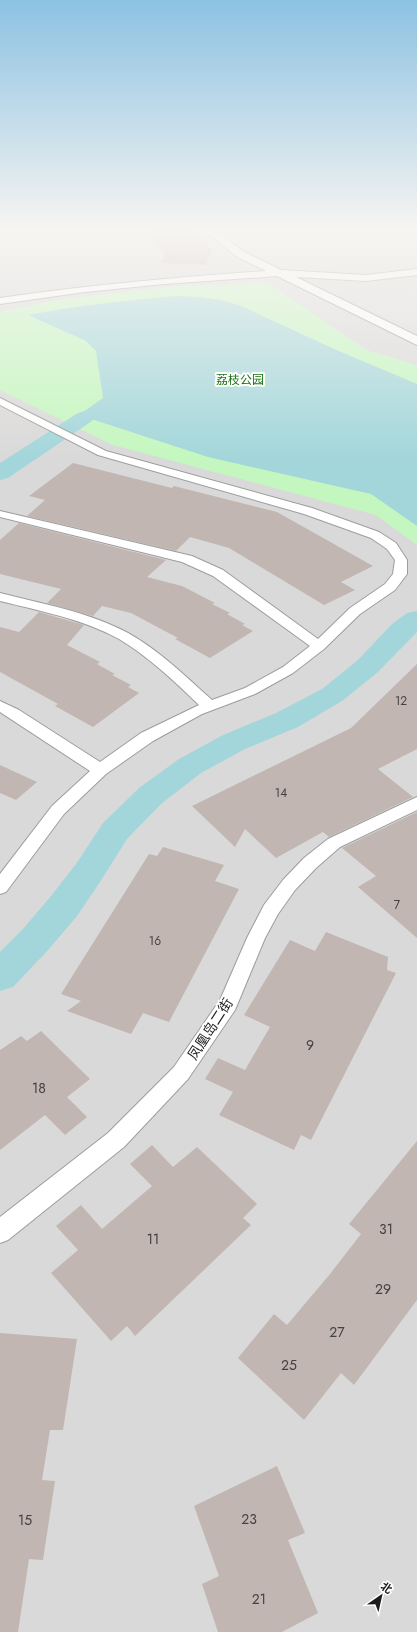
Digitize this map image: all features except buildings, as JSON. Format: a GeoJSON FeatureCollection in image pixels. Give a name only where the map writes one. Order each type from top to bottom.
{"type":"FeatureCollection","features":[{"type":"Feature","properties":{"kind":"street"},"geometry":{"type":"LineString","coordinates":[[346,306],[417,341]]}},
{"type":"Feature","properties":{"kind":"lane"},"geometry":{"type":"LineString","coordinates":[[0,401],[102,453],[308,511],[375,535],[392,546],[401,560],[400,574],[390,587],[355,611],[319,646],[288,670],[250,690],[209,706],[147,737],[100,770],[58,810],[27,853],[0,886]]}},
{"type":"Feature","properties":{"kind":"lane"},"geometry":{"type":"LineString","coordinates":[[0,514],[187,559],[218,573],[319,646]]}},
{"type":"Feature","properties":{"kind":"lane"},"geometry":{"type":"LineString","coordinates":[[0,597],[69,615],[98,625],[137,644],[164,664],[209,706]]}},
{"type":"Feature","properties":{"kind":"lane"},"geometry":{"type":"LineString","coordinates":[[0,706],[14,713],[100,770]]}},
{"type":"Feature","properties":{"kind":"lane","name":"凤凰岛二街"},"geometry":{"type":"LineString","coordinates":[[0,1232],[116,1140],[181,1073],[228,1004],[256,938],[271,910],[289,885],[310,863],[334,843],[417,802]]}},
{"type":"Feature","properties":{"kind":"shaded area"},"geometry":{"type":"Polygon","coordinates":[[[0,306],[417,306],[417,1632],[0,1632],[0,306]]]}},
{"type":"Feature","properties":{"kind":"shaded area"},"geometry":{"type":"Polygon","coordinates":[[[363,306],[417,306],[417,329],[397,324],[363,306]]]}},
{"type":"Feature","properties":{"kind":"green space","name":"荔枝公园"},"geometry":{"type":"Polygon","coordinates":[[[28,306],[302,306],[366,350],[417,365],[417,545],[376,515],[113,445],[0,390],[0,312],[28,306]]]}},
{"type":"Feature","properties":{"kind":"water","name":"荔枝公园"},"geometry":{"type":"Polygon","coordinates":[[[86,306],[242,306],[334,349],[417,384],[417,526],[371,494],[208,457],[79,415],[103,398],[96,351],[86,341],[28,315],[86,306]]]}},
{"type":"Feature","properties":{"kind":"waterway"},"geometry":{"type":"LineString","coordinates":[[0,473],[85,417]]}},
{"type":"Feature","properties":{"kind":"waterway"},"geometry":{"type":"LineString","coordinates":[[0,976],[36,939],[64,906],[88,873],[115,831],[150,796],[190,766],[234,742],[287,720],[332,695],[368,666],[402,630],[417,619]]}}]}
